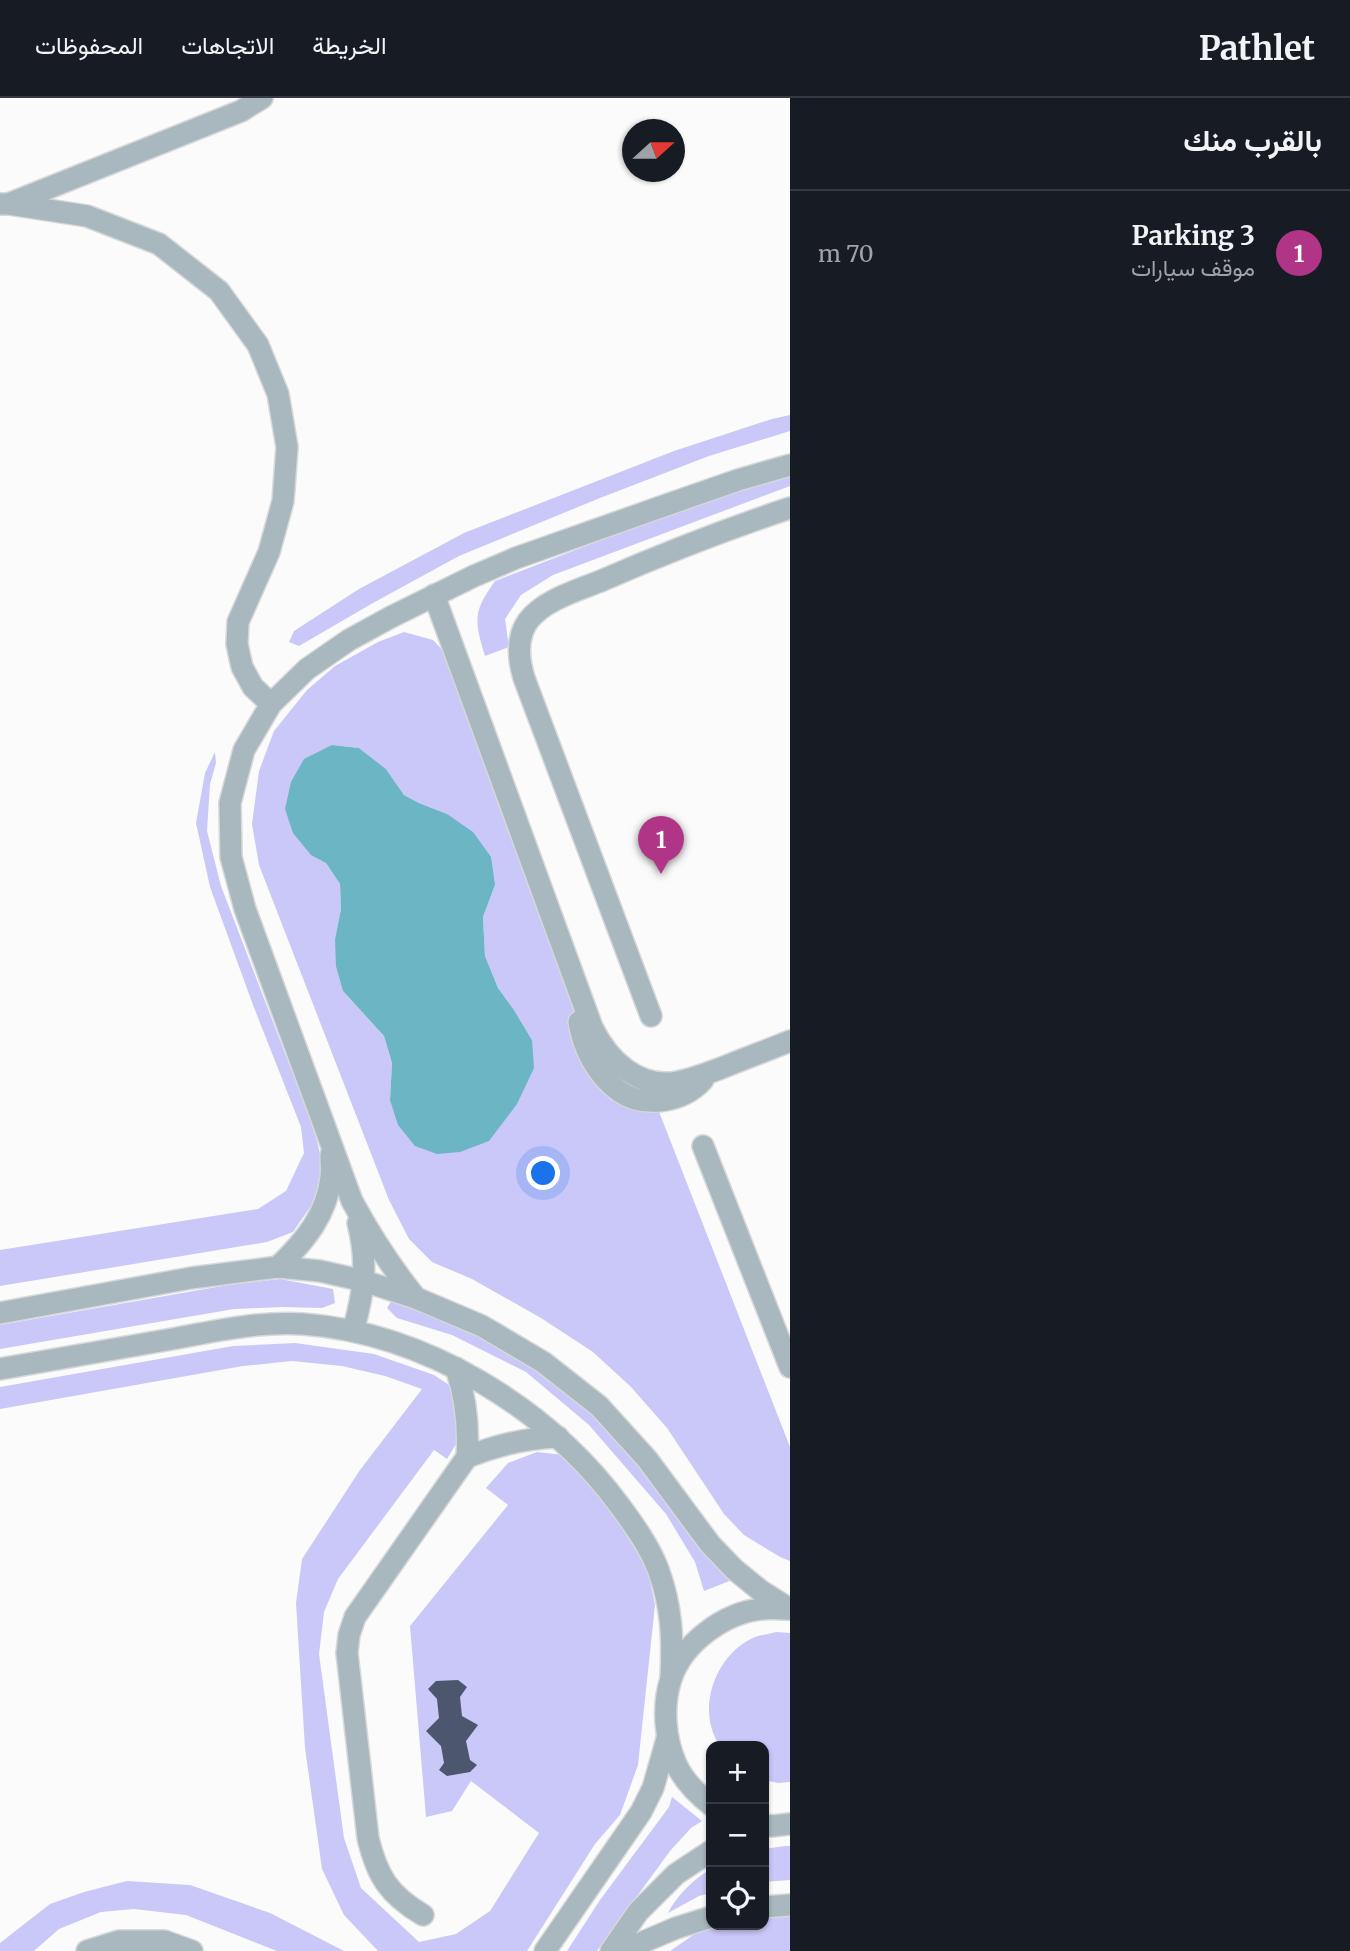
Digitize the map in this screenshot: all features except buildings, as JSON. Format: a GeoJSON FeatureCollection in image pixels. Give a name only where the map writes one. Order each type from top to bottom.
{"type":"FeatureCollection","features":[{"type":"Feature","properties":{"kind":"street"},"geometry":{"type":"LineString","coordinates":[[5,204],[241,111],[262,98]]}},
{"type":"Feature","properties":{"kind":"street"},"geometry":{"type":"LineString","coordinates":[[5,204],[87,216],[159,244],[219,291],[258,345],[278,394],[287,447],[283,500],[269,552],[238,622],[237,644],[242,667],[253,687],[271,704]]}},
{"type":"Feature","properties":{"kind":"street"},"geometry":{"type":"LineString","coordinates":[[353,1331],[364,1281],[359,1227],[331,1142],[245,909],[231,857],[230,803],[244,750],[271,704],[307,669],[349,640],[434,595],[516,558],[790,464]]}},
{"type":"Feature","properties":{"kind":"street"},"geometry":{"type":"LineString","coordinates":[[651,1016],[524,678],[519,659],[520,640],[527,622],[541,608],[558,599],[659,555],[790,508]]}},
{"type":"Feature","properties":{"kind":"street"},"geometry":{"type":"LineString","coordinates":[[434,595],[578,985],[580,1033],[589,1055],[603,1075],[620,1092],[643,1100],[668,1101],[683,1096],[711,1072],[790,1041]]}},
{"type":"Feature","properties":{"kind":"street"},"geometry":{"type":"LineString","coordinates":[[278,1267],[304,1242],[322,1212],[331,1178],[331,1142]]}},
{"type":"Feature","properties":{"kind":"street"},"geometry":{"type":"LineString","coordinates":[[703,1146],[790,1367]]}},
{"type":"Feature","properties":{"kind":"street"},"geometry":{"type":"LineString","coordinates":[[352,1201],[370,1235],[416,1298]]}},
{"type":"Feature","properties":{"kind":"street"},"geometry":{"type":"LineString","coordinates":[[0,1313],[191,1278],[278,1267],[320,1271],[364,1281],[416,1298],[482,1326],[543,1362],[599,1406],[647,1459],[710,1544],[734,1569],[761,1591],[790,1609]]}},
{"type":"Feature","properties":{"kind":"street"},"geometry":{"type":"LineString","coordinates":[[0,1369],[251,1325],[302,1324],[353,1331],[405,1347],[456,1368],[509,1399],[558,1437],[603,1483],[640,1534],[657,1567],[668,1603],[673,1641],[666,1707],[667,1737],[653,1788],[641,1812],[545,1951]]}},
{"type":"Feature","properties":{"kind":"street"},"geometry":{"type":"LineString","coordinates":[[423,1915],[391,1892],[372,1857],[347,1653],[355,1617],[467,1457],[467,1412],[456,1368]]}},
{"type":"Feature","properties":{"kind":"street"},"geometry":{"type":"LineString","coordinates":[[467,1457],[512,1442],[558,1437]]}},
{"type":"Feature","properties":{"kind":"street"},"geometry":{"type":"LineString","coordinates":[[671,1678],[686,1653],[707,1631],[732,1616],[761,1609],[790,1609]]}},
{"type":"Feature","properties":{"kind":"street"},"geometry":{"type":"LineString","coordinates":[[667,1737],[677,1765],[693,1790],[710,1804]]}},
{"type":"Feature","properties":{"kind":"street"},"geometry":{"type":"LineString","coordinates":[[611,1951],[638,1912],[676,1874],[706,1854]]}},
{"type":"Feature","properties":{"kind":"street"},"geometry":{"type":"LineString","coordinates":[[769,1907],[790,1905]]}},
{"type":"Feature","properties":{"kind":"street"},"geometry":{"type":"LineString","coordinates":[[622,1951],[706,1919]]}},
{"type":"Feature","properties":{"kind":"street"},"geometry":{"type":"LineString","coordinates":[[87,1951],[119,1941],[163,1941],[192,1951]]}},
{"type":"Feature","properties":{"kind":"shaded area"},"geometry":{"type":"Polygon","coordinates":[[[790,415],[790,431],[709,456],[459,556],[299,646],[289,642],[294,631],[359,589],[464,533],[674,451],[790,415]]]}},
{"type":"Feature","properties":{"kind":"shaded area"},"geometry":{"type":"Polygon","coordinates":[[[790,467],[790,486],[553,575],[521,595],[505,619],[509,647],[485,656],[478,616],[479,609],[495,581],[790,467]]]}},
{"type":"Feature","properties":{"kind":"shaded area"},"geometry":{"type":"Polygon","coordinates":[[[404,632],[433,640],[448,656],[610,1081],[656,1104],[790,1447],[790,1561],[744,1535],[724,1514],[667,1428],[631,1387],[593,1352],[541,1318],[472,1279],[432,1262],[409,1239],[389,1200],[259,865],[252,824],[259,771],[274,731],[307,690],[335,666],[378,642],[404,632]],[[332,745],[326,863],[340,884],[341,909],[335,939],[343,991],[384,1036],[392,1063],[390,1100],[532,1040],[498,988],[485,956],[483,917],[495,885],[447,814],[404,795],[386,769],[359,748],[332,745]]]}},
{"type":"Feature","properties":{"kind":"shaded area"},"geometry":{"type":"Polygon","coordinates":[[[332,745],[359,748],[386,769],[404,795],[447,814],[473,832],[491,857],[495,885],[483,917],[485,956],[498,988],[532,1040],[534,1068],[517,1104],[489,1141],[460,1152],[437,1154],[415,1146],[398,1125],[390,1100],[392,1063],[384,1036],[343,991],[336,966],[335,939],[341,909],[340,884],[326,863],[311,855],[293,833],[285,809],[291,782],[304,759],[332,745]]]}},
{"type":"Feature","properties":{"kind":"shaded area"},"geometry":{"type":"Polygon","coordinates":[[[215,752],[216,763],[210,784],[207,831],[221,886],[314,1129],[322,1162],[315,1200],[293,1232],[267,1242],[0,1286],[0,1250],[258,1209],[286,1191],[304,1153],[301,1127],[210,887],[196,823],[205,773],[215,752]]]}},
{"type":"Feature","properties":{"kind":"shaded area"},"geometry":{"type":"Polygon","coordinates":[[[280,1279],[333,1289],[335,1303],[322,1308],[234,1309],[0,1349],[0,1325],[228,1285],[280,1279]]]}},
{"type":"Feature","properties":{"kind":"shaded area"},"geometry":{"type":"Polygon","coordinates":[[[394,1297],[424,1300],[573,1381],[732,1580],[704,1591],[695,1562],[666,1514],[589,1425],[526,1372],[452,1335],[397,1318],[387,1308],[394,1297]]]}},
{"type":"Feature","properties":{"kind":"shaded area"},"geometry":{"type":"Polygon","coordinates":[[[295,1343],[374,1354],[434,1375],[457,1390],[459,1439],[447,1459],[434,1450],[338,1579],[324,1612],[319,1654],[344,1838],[361,1888],[419,1942],[456,1934],[490,1911],[539,1833],[471,1781],[452,1811],[426,1817],[410,1626],[508,1505],[486,1488],[508,1463],[537,1452],[563,1455],[592,1477],[646,1561],[655,1605],[638,1765],[620,1815],[595,1844],[527,1951],[378,1951],[344,1915],[322,1869],[305,1748],[296,1603],[302,1559],[360,1470],[422,1389],[385,1376],[342,1366],[292,1361],[243,1366],[0,1409],[0,1387],[233,1346],[295,1343]]]}},
{"type":"Feature","properties":{"kind":"shaded area"},"geometry":{"type":"Polygon","coordinates":[[[776,1632],[790,1633],[790,1782],[769,1781],[769,1741],[718,1741],[709,1716],[713,1684],[720,1669],[741,1645],[755,1637],[776,1632]]]}},
{"type":"Feature","properties":{"kind":"shaded area"},"geometry":{"type":"Polygon","coordinates":[[[672,1797],[702,1821],[691,1828],[670,1851],[597,1951],[567,1951],[600,1900],[669,1807],[672,1797]]]}},
{"type":"Feature","properties":{"kind":"shaded area"},"geometry":{"type":"Polygon","coordinates":[[[790,1846],[790,1880],[769,1882],[769,1848],[790,1846]]]}},
{"type":"Feature","properties":{"kind":"shaded area"},"geometry":{"type":"Polygon","coordinates":[[[706,1872],[706,1894],[668,1913],[686,1888],[706,1872]]]}},
{"type":"Feature","properties":{"kind":"shaded area"},"geometry":{"type":"Polygon","coordinates":[[[127,1881],[190,1885],[270,1913],[344,1951],[277,1951],[186,1915],[134,1909],[101,1912],[59,1929],[34,1951],[0,1951],[0,1943],[50,1904],[127,1881]]]}},
{"type":"Feature","properties":{"kind":"shaded area"},"geometry":{"type":"Polygon","coordinates":[[[790,1908],[790,1951],[670,1951],[706,1927],[706,1930],[769,1930],[769,1909],[790,1908]]]}},
{"type":"Feature","properties":{"kind":"place","name":"Parking 3"},"geometry":{"type":"Point","coordinates":[661,874]}}]}
